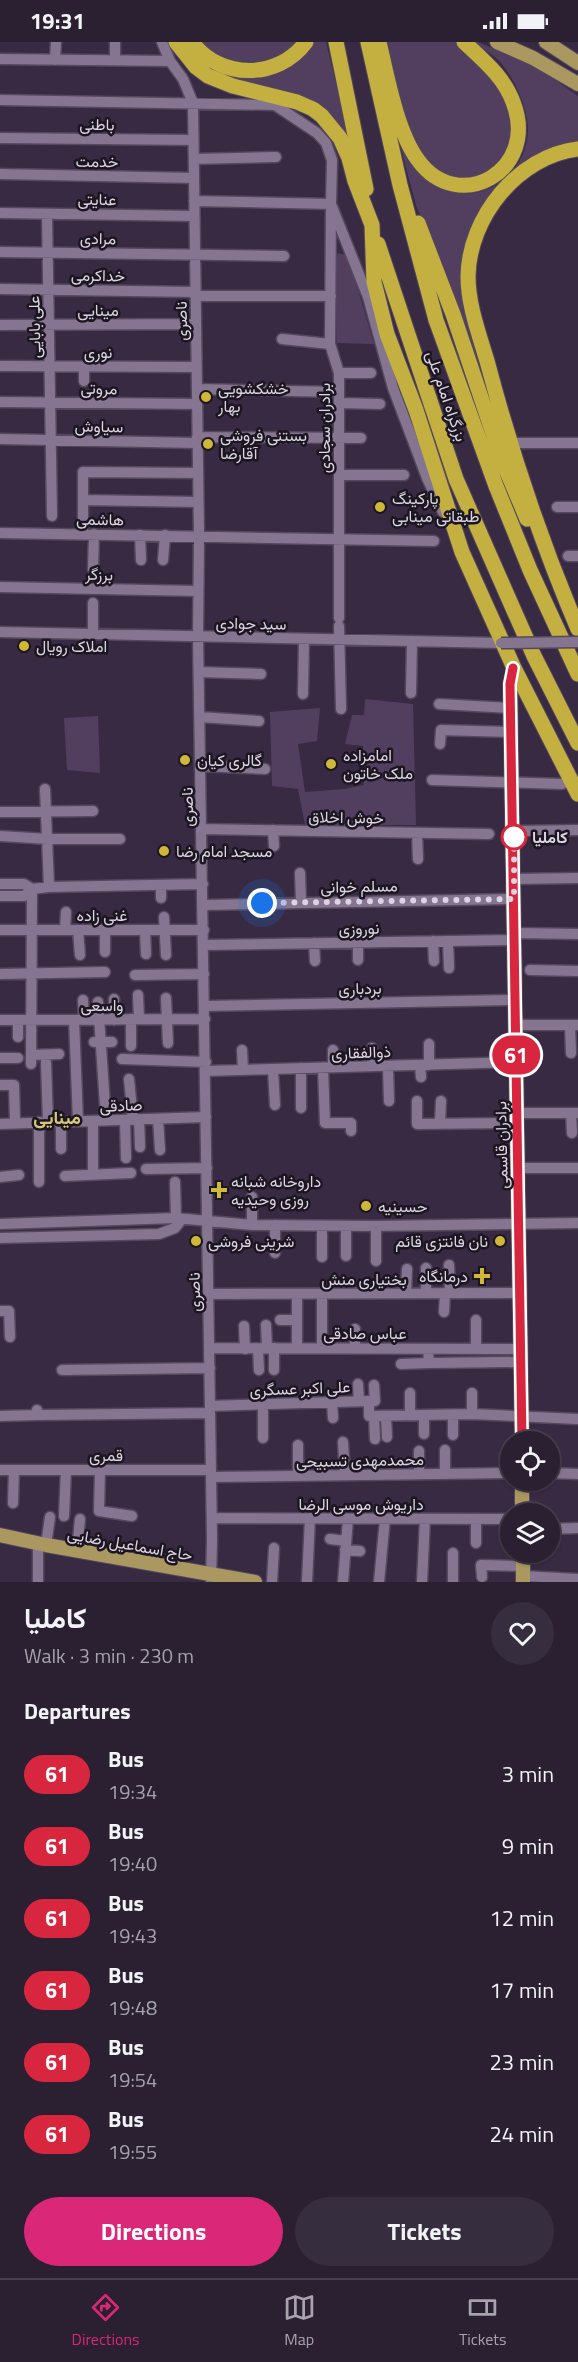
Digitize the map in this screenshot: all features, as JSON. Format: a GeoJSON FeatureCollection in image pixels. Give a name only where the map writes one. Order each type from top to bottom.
{"type":"FeatureCollection","features":[{"type":"Feature","properties":{"kind":"highway"},"geometry":{"type":"LineString","coordinates":[[176,42],[196,68],[208,76],[233,86],[297,102],[322,116],[336,131],[344,145],[372,225],[374,282],[387,334],[416,410],[462,552],[501,643],[578,794]]}},
{"type":"Feature","properties":{"kind":"highway"},"geometry":{"type":"LineString","coordinates":[[192,42],[215,63],[241,71],[268,68],[284,62],[299,51],[306,42]]}},
{"type":"Feature","properties":{"kind":"highway","name":"بزرگراه امام علی"},"geometry":{"type":"LineString","coordinates":[[336,42],[361,156],[372,225],[456,478],[534,656],[578,743]]}},
{"type":"Feature","properties":{"kind":"highway","name":"بزرگراه امام علی"},"geometry":{"type":"LineString","coordinates":[[368,42],[400,185],[436,320],[476,435],[530,570],[578,674]]}},
{"type":"Feature","properties":{"kind":"highway"},"geometry":{"type":"LineString","coordinates":[[379,42],[399,116],[413,153],[427,170],[442,179],[459,184],[479,183],[493,178],[504,170],[516,149],[519,136],[515,108],[508,90],[495,72],[464,42]]}},
{"type":"Feature","properties":{"kind":"highway"},"geometry":{"type":"LineString","coordinates":[[556,578],[518,442],[473,311],[469,294],[469,260],[483,218],[498,196],[520,175],[542,159],[578,149]]}},
{"type":"Feature","properties":{"kind":"highway"},"geometry":{"type":"LineString","coordinates":[[400,185],[422,232],[453,314],[502,460],[537,544],[556,578],[578,628]]}},
{"type":"Feature","properties":{"kind":"main road"},"geometry":{"type":"LineString","coordinates":[[497,42],[533,58],[578,84]]}},
{"type":"Feature","properties":{"kind":"main road"},"geometry":{"type":"LineString","coordinates":[[548,43],[578,63]]}},
{"type":"Feature","properties":{"kind":"main road","name":"برادران قاسمی"},"geometry":{"type":"LineString","coordinates":[[513,668],[510,684],[522,1431]]}},
{"type":"Feature","properties":{"kind":"main road"},"geometry":{"type":"LineString","coordinates":[[512,732],[519,717],[536,714]]}},
{"type":"Feature","properties":{"kind":"main road","name":"حاج اسماعیل رضایی"},"geometry":{"type":"LineString","coordinates":[[0,1534],[211,1579],[255,1582]]}},
{"type":"Feature","properties":{"kind":"street"},"geometry":{"type":"LineString","coordinates":[[55,60],[56,42]]}},
{"type":"Feature","properties":{"kind":"street"},"geometry":{"type":"LineString","coordinates":[[115,42],[115,60]]}},
{"type":"Feature","properties":{"kind":"street"},"geometry":{"type":"LineString","coordinates":[[0,100],[193,103],[183,79],[170,61],[162,42]]}},
{"type":"Feature","properties":{"kind":"street"},"geometry":{"type":"LineString","coordinates":[[0,59],[170,61]]}},
{"type":"Feature","properties":{"kind":"street","name":"برادران سجادی"},"geometry":{"type":"LineString","coordinates":[[193,103],[275,105],[303,122],[326,143],[332,160],[330,344],[339,373],[341,709]]}},
{"type":"Feature","properties":{"kind":"street","name":"ناصری"},"geometry":{"type":"LineString","coordinates":[[193,103],[211,1579]]}},
{"type":"Feature","properties":{"kind":"street","name":"باطنی"},"geometry":{"type":"LineString","coordinates":[[0,138],[193,140]]}},
{"type":"Feature","properties":{"kind":"street"},"geometry":{"type":"LineString","coordinates":[[194,159],[276,157]]}},
{"type":"Feature","properties":{"kind":"street","name":"خدمت"},"geometry":{"type":"LineString","coordinates":[[0,174],[194,178]]}},
{"type":"Feature","properties":{"kind":"street"},"geometry":{"type":"LineString","coordinates":[[194,201],[331,204],[368,297],[400,408],[427,478],[462,552]]}},
{"type":"Feature","properties":{"kind":"street","name":"عنایتی"},"geometry":{"type":"LineString","coordinates":[[0,213],[194,216]]}},
{"type":"Feature","properties":{"kind":"street","name":"علی بابایی"},"geometry":{"type":"LineString","coordinates":[[47,214],[52,516]]}},
{"type":"Feature","properties":{"kind":"street","name":"مرادی"},"geometry":{"type":"LineString","coordinates":[[0,252],[284,256]]}},
{"type":"Feature","properties":{"kind":"street","name":"خداکرمی"},"geometry":{"type":"LineString","coordinates":[[0,288],[331,296]]}},
{"type":"Feature","properties":{"kind":"street","name":"مینایی"},"geometry":{"type":"LineString","coordinates":[[0,325],[196,324]]}},
{"type":"Feature","properties":{"kind":"street"},"geometry":{"type":"LineString","coordinates":[[282,339],[330,344]]}},
{"type":"Feature","properties":{"kind":"street","name":"نوری"},"geometry":{"type":"LineString","coordinates":[[0,366],[196,367]]}},
{"type":"Feature","properties":{"kind":"street"},"geometry":{"type":"LineString","coordinates":[[84,366],[84,381]]}},
{"type":"Feature","properties":{"kind":"street"},"geometry":{"type":"LineString","coordinates":[[339,373],[371,373]]}},
{"type":"Feature","properties":{"kind":"street"},"geometry":{"type":"LineString","coordinates":[[197,389],[339,397],[380,404]]}},
{"type":"Feature","properties":{"kind":"street","name":"مروتی"},"geometry":{"type":"LineString","coordinates":[[0,402],[197,404]]}},
{"type":"Feature","properties":{"kind":"street","name":"سیاوش"},"geometry":{"type":"LineString","coordinates":[[0,439],[361,438]]}},
{"type":"Feature","properties":{"kind":"street"},"geometry":{"type":"LineString","coordinates":[[518,442],[578,442]]}},
{"type":"Feature","properties":{"kind":"street"},"geometry":{"type":"LineString","coordinates":[[93,569],[84,500],[83,472],[198,473]]}},
{"type":"Feature","properties":{"kind":"street"},"geometry":{"type":"LineString","coordinates":[[339,475],[404,475]]}},
{"type":"Feature","properties":{"kind":"street"},"geometry":{"type":"LineString","coordinates":[[84,500],[198,502]]}},
{"type":"Feature","properties":{"kind":"street"},"geometry":{"type":"LineString","coordinates":[[556,507],[578,507]]}},
{"type":"Feature","properties":{"kind":"street","name":"هاشمی"},"geometry":{"type":"LineString","coordinates":[[0,533],[434,541]]}},
{"type":"Feature","properties":{"kind":"street"},"geometry":{"type":"LineString","coordinates":[[140,535],[141,560]]}},
{"type":"Feature","properties":{"kind":"street"},"geometry":{"type":"LineString","coordinates":[[163,560],[165,535]]}},
{"type":"Feature","properties":{"kind":"street","name":"برزگر"},"geometry":{"type":"LineString","coordinates":[[0,587],[198,591]]}},
{"type":"Feature","properties":{"kind":"street"},"geometry":{"type":"LineString","coordinates":[[93,603],[93,634]]}},
{"type":"Feature","properties":{"kind":"street","name":"سید جوادی"},"geometry":{"type":"LineString","coordinates":[[0,632],[501,643],[578,642]]}},
{"type":"Feature","properties":{"kind":"street"},"geometry":{"type":"LineString","coordinates":[[303,694],[304,639]]}},
{"type":"Feature","properties":{"kind":"street"},"geometry":{"type":"LineString","coordinates":[[411,693],[412,641]]}},
{"type":"Feature","properties":{"kind":"street"},"geometry":{"type":"LineString","coordinates":[[199,672],[261,674]]}},
{"type":"Feature","properties":{"kind":"street"},"geometry":{"type":"LineString","coordinates":[[439,704],[512,708]]}},
{"type":"Feature","properties":{"kind":"street"},"geometry":{"type":"LineString","coordinates":[[200,717],[259,721]]}},
{"type":"Feature","properties":{"kind":"street"},"geometry":{"type":"LineString","coordinates":[[440,744],[441,730],[512,732]]}},
{"type":"Feature","properties":{"kind":"street"},"geometry":{"type":"LineString","coordinates":[[201,766],[266,769]]}},
{"type":"Feature","properties":{"kind":"street"},"geometry":{"type":"LineString","coordinates":[[432,780],[562,784]]}},
{"type":"Feature","properties":{"kind":"street"},"geometry":{"type":"LineString","coordinates":[[45,789],[50,886]]}},
{"type":"Feature","properties":{"kind":"street"},"geometry":{"type":"LineString","coordinates":[[0,812],[93,811]]}},
{"type":"Feature","properties":{"kind":"street","name":"خوش اخلاق"},"geometry":{"type":"LineString","coordinates":[[202,829],[489,834]]}},
{"type":"Feature","properties":{"kind":"street"},"geometry":{"type":"LineString","coordinates":[[273,830],[274,846]]}},
{"type":"Feature","properties":{"kind":"street"},"geometry":{"type":"LineString","coordinates":[[514,831],[578,830]]}},
{"type":"Feature","properties":{"kind":"street"},"geometry":{"type":"LineString","coordinates":[[417,833],[418,859]]}},
{"type":"Feature","properties":{"kind":"street"},"geometry":{"type":"LineString","coordinates":[[0,836],[48,839],[120,838]]}},
{"type":"Feature","properties":{"kind":"street"},"geometry":{"type":"LineString","coordinates":[[300,873],[301,902]]}},
{"type":"Feature","properties":{"kind":"street"},"geometry":{"type":"LineString","coordinates":[[514,879],[578,878]]}},
{"type":"Feature","properties":{"kind":"street"},"geometry":{"type":"LineString","coordinates":[[0,884],[24,884],[32,889]]}},
{"type":"Feature","properties":{"kind":"street"},"geometry":{"type":"LineString","coordinates":[[0,896],[24,896],[32,889],[50,886],[203,884]]}},
{"type":"Feature","properties":{"kind":"street"},"geometry":{"type":"LineString","coordinates":[[160,898],[161,885]]}},
{"type":"Feature","properties":{"kind":"street"},"geometry":{"type":"LineString","coordinates":[[32,889],[31,1059],[59,1054]]}},
{"type":"Feature","properties":{"kind":"street","name":"مسلم خوانی"},"geometry":{"type":"LineString","coordinates":[[204,905],[514,899]]}},
{"type":"Feature","properties":{"kind":"street"},"geometry":{"type":"LineString","coordinates":[[65,930],[66,912]]}},
{"type":"Feature","properties":{"kind":"street"},"geometry":{"type":"LineString","coordinates":[[164,917],[166,955]]}},
{"type":"Feature","properties":{"kind":"street","name":"غنی زاده"},"geometry":{"type":"LineString","coordinates":[[0,930],[204,930]]}},
{"type":"Feature","properties":{"kind":"street"},"geometry":{"type":"LineString","coordinates":[[78,930],[80,955]]}},
{"type":"Feature","properties":{"kind":"street"},"geometry":{"type":"LineString","coordinates":[[105,930],[105,952]]}},
{"type":"Feature","properties":{"kind":"street"},"geometry":{"type":"LineString","coordinates":[[145,930],[146,954]]}},
{"type":"Feature","properties":{"kind":"street","name":"نوروزی"},"geometry":{"type":"LineString","coordinates":[[204,945],[448,941],[578,934]]}},
{"type":"Feature","properties":{"kind":"street"},"geometry":{"type":"LineString","coordinates":[[433,941],[434,960]]}},
{"type":"Feature","properties":{"kind":"street"},"geometry":{"type":"LineString","coordinates":[[448,941],[449,968]]}},
{"type":"Feature","properties":{"kind":"street"},"geometry":{"type":"LineString","coordinates":[[314,943],[315,961]]}},
{"type":"Feature","properties":{"kind":"street"},"geometry":{"type":"LineString","coordinates":[[358,943],[358,960]]}},
{"type":"Feature","properties":{"kind":"street"},"geometry":{"type":"LineString","coordinates":[[530,970],[578,971]]}},
{"type":"Feature","properties":{"kind":"street"},"geometry":{"type":"LineString","coordinates":[[0,974],[105,972]]}},
{"type":"Feature","properties":{"kind":"street"},"geometry":{"type":"LineString","coordinates":[[135,975],[204,974]]}},
{"type":"Feature","properties":{"kind":"street"},"geometry":{"type":"LineString","coordinates":[[130,1046],[138,995]]}},
{"type":"Feature","properties":{"kind":"street"},"geometry":{"type":"LineString","coordinates":[[166,998],[168,1043]]}},
{"type":"Feature","properties":{"kind":"street"},"geometry":{"type":"LineString","coordinates":[[114,999],[114,1020]]}},
{"type":"Feature","properties":{"kind":"street"},"geometry":{"type":"LineString","coordinates":[[78,1121],[79,1020],[83,1000]]}},
{"type":"Feature","properties":{"kind":"street","name":"بردباری"},"geometry":{"type":"LineString","coordinates":[[205,1006],[516,1000]]}},
{"type":"Feature","properties":{"kind":"street"},"geometry":{"type":"LineString","coordinates":[[98,1002],[106,1120]]}},
{"type":"Feature","properties":{"kind":"street","name":"واسعی"},"geometry":{"type":"LineString","coordinates":[[0,1020],[205,1019]]}},
{"type":"Feature","properties":{"kind":"street"},"geometry":{"type":"LineString","coordinates":[[18,1020],[18,1037]]}},
{"type":"Feature","properties":{"kind":"street"},"geometry":{"type":"LineString","coordinates":[[516,1025],[574,1025],[571,1053]]}},
{"type":"Feature","properties":{"kind":"street"},"geometry":{"type":"LineString","coordinates":[[421,1077],[429,1044]]}},
{"type":"Feature","properties":{"kind":"street"},"geometry":{"type":"LineString","coordinates":[[372,1048],[372,1066]]}},
{"type":"Feature","properties":{"kind":"street"},"geometry":{"type":"LineString","coordinates":[[242,1050],[243,1070]]}},
{"type":"Feature","properties":{"kind":"street"},"geometry":{"type":"LineString","coordinates":[[333,1050],[328,1067],[325,1123],[351,1123],[351,1131]]}},
{"type":"Feature","properties":{"kind":"street"},"geometry":{"type":"LineString","coordinates":[[0,1058],[18,1058]]}},
{"type":"Feature","properties":{"kind":"street","name":"ذوالفقاری"},"geometry":{"type":"LineString","coordinates":[[122,1059],[243,1070],[516,1062]]}},
{"type":"Feature","properties":{"kind":"street"},"geometry":{"type":"LineString","coordinates":[[39,1182],[46,1062]]}},
{"type":"Feature","properties":{"kind":"street"},"geometry":{"type":"LineString","coordinates":[[388,1066],[389,1101]]}},
{"type":"Feature","properties":{"kind":"street"},"geometry":{"type":"LineString","coordinates":[[301,1068],[301,1108]]}},
{"type":"Feature","properties":{"kind":"street"},"geometry":{"type":"LineString","coordinates":[[273,1069],[275,1105]]}},
{"type":"Feature","properties":{"kind":"street"},"geometry":{"type":"LineString","coordinates":[[129,1079],[132,1120],[140,1147]]}},
{"type":"Feature","properties":{"kind":"street"},"geometry":{"type":"LineString","coordinates":[[0,1085],[14,1085],[15,1123]]}},
{"type":"Feature","properties":{"kind":"street"},"geometry":{"type":"LineString","coordinates":[[417,1101],[417,1124],[574,1113],[572,1133]]}},
{"type":"Feature","properties":{"kind":"street"},"geometry":{"type":"LineString","coordinates":[[440,1123],[441,1101]]}},
{"type":"Feature","properties":{"kind":"street","name":"صادقی"},"geometry":{"type":"LineString","coordinates":[[0,1124],[206,1117]]}},
{"type":"Feature","properties":{"kind":"street"},"geometry":{"type":"LineString","coordinates":[[158,1119],[160,1150]]}},
{"type":"Feature","properties":{"kind":"street"},"geometry":{"type":"LineString","coordinates":[[126,1158],[132,1120]]}},
{"type":"Feature","properties":{"kind":"street"},"geometry":{"type":"LineString","coordinates":[[93,1121],[93,1174]]}},
{"type":"Feature","properties":{"kind":"street"},"geometry":{"type":"LineString","coordinates":[[61,1122],[61,1149]]}},
{"type":"Feature","properties":{"kind":"street"},"geometry":{"type":"LineString","coordinates":[[146,1169],[207,1168]]}},
{"type":"Feature","properties":{"kind":"street"},"geometry":{"type":"LineString","coordinates":[[518,1168],[578,1168]]}},
{"type":"Feature","properties":{"kind":"street"},"geometry":{"type":"LineString","coordinates":[[65,1176],[131,1173]]}},
{"type":"Feature","properties":{"kind":"street"},"geometry":{"type":"LineString","coordinates":[[0,1177],[19,1175]]}},
{"type":"Feature","properties":{"kind":"street"},"geometry":{"type":"LineString","coordinates":[[0,1238],[159,1234],[175,1228],[179,1219],[175,1182]]}},
{"type":"Feature","properties":{"kind":"street"},"geometry":{"type":"LineString","coordinates":[[252,1197],[252,1225]]}},
{"type":"Feature","properties":{"kind":"street"},"geometry":{"type":"LineString","coordinates":[[0,1224],[179,1219],[252,1225],[322,1226],[578,1223]]}},
{"type":"Feature","properties":{"kind":"street"},"geometry":{"type":"LineString","coordinates":[[275,1225],[275,1253]]}},
{"type":"Feature","properties":{"kind":"street"},"geometry":{"type":"LineString","coordinates":[[322,1226],[322,1257]]}},
{"type":"Feature","properties":{"kind":"street"},"geometry":{"type":"LineString","coordinates":[[346,1226],[346,1256]]}},
{"type":"Feature","properties":{"kind":"street"},"geometry":{"type":"LineString","coordinates":[[376,1226],[376,1261]]}},
{"type":"Feature","properties":{"kind":"street"},"geometry":{"type":"LineString","coordinates":[[444,1312],[448,1293],[449,1265]]}},
{"type":"Feature","properties":{"kind":"street"},"geometry":{"type":"LineString","coordinates":[[426,1268],[426,1293]]}},
{"type":"Feature","properties":{"kind":"street"},"geometry":{"type":"LineString","coordinates":[[406,1293],[407,1269]]}},
{"type":"Feature","properties":{"kind":"street","name":"بختیاری منش"},"geometry":{"type":"LineString","coordinates":[[209,1294],[519,1293]]}},
{"type":"Feature","properties":{"kind":"street"},"geometry":{"type":"LineString","coordinates":[[297,1294],[297,1348]]}},
{"type":"Feature","properties":{"kind":"street"},"geometry":{"type":"LineString","coordinates":[[322,1294],[322,1348]]}},
{"type":"Feature","properties":{"kind":"street"},"geometry":{"type":"LineString","coordinates":[[0,1311],[9,1311],[10,1337]]}},
{"type":"Feature","properties":{"kind":"street"},"geometry":{"type":"LineString","coordinates":[[280,1320],[297,1320]]}},
{"type":"Feature","properties":{"kind":"street"},"geometry":{"type":"LineString","coordinates":[[476,1320],[476,1348]]}},
{"type":"Feature","properties":{"kind":"street"},"geometry":{"type":"LineString","coordinates":[[259,1370],[266,1348],[266,1325]]}},
{"type":"Feature","properties":{"kind":"street"},"geometry":{"type":"LineString","coordinates":[[244,1326],[245,1348]]}},
{"type":"Feature","properties":{"kind":"street"},"geometry":{"type":"LineString","coordinates":[[355,1349],[356,1329]]}},
{"type":"Feature","properties":{"kind":"street","name":"عباس صادقی"},"geometry":{"type":"LineString","coordinates":[[209,1348],[476,1348],[520,1355]]}},
{"type":"Feature","properties":{"kind":"street"},"geometry":{"type":"LineString","coordinates":[[266,1348],[274,1370]]}},
{"type":"Feature","properties":{"kind":"street"},"geometry":{"type":"LineString","coordinates":[[428,1348],[429,1363]]}},
{"type":"Feature","properties":{"kind":"street"},"geometry":{"type":"LineString","coordinates":[[401,1364],[520,1355]]}},
{"type":"Feature","properties":{"kind":"street"},"geometry":{"type":"LineString","coordinates":[[62,1370],[210,1368]]}},
{"type":"Feature","properties":{"kind":"street"},"geometry":{"type":"LineString","coordinates":[[358,1384],[364,1401],[375,1401],[374,1385]]}},
{"type":"Feature","properties":{"kind":"street"},"geometry":{"type":"LineString","coordinates":[[410,1394],[411,1415]]}},
{"type":"Feature","properties":{"kind":"street"},"geometry":{"type":"LineString","coordinates":[[472,1394],[472,1414]]}},
{"type":"Feature","properties":{"kind":"street","name":"علی اکبر عسگری"},"geometry":{"type":"LineString","coordinates":[[0,1416],[38,1412],[210,1410],[263,1404],[364,1401],[369,1416],[374,1416]]}},
{"type":"Feature","properties":{"kind":"street"},"geometry":{"type":"LineString","coordinates":[[332,1402],[333,1418]]}},
{"type":"Feature","properties":{"kind":"street"},"geometry":{"type":"LineString","coordinates":[[263,1404],[263,1438]]}},
{"type":"Feature","properties":{"kind":"street"},"geometry":{"type":"LineString","coordinates":[[375,1439],[374,1416],[424,1415],[450,1411],[578,1419]]}},
{"type":"Feature","properties":{"kind":"street"},"geometry":{"type":"LineString","coordinates":[[450,1411],[453,1435]]}},
{"type":"Feature","properties":{"kind":"street"},"geometry":{"type":"LineString","coordinates":[[424,1415],[424,1434]]}},
{"type":"Feature","properties":{"kind":"street"},"geometry":{"type":"LineString","coordinates":[[386,1416],[387,1437]]}},
{"type":"Feature","properties":{"kind":"street"},"geometry":{"type":"LineString","coordinates":[[343,1442],[345,1475]]}},
{"type":"Feature","properties":{"kind":"street"},"geometry":{"type":"LineString","coordinates":[[298,1445],[298,1476]]}},
{"type":"Feature","properties":{"kind":"street"},"geometry":{"type":"LineString","coordinates":[[445,1450],[445,1473]]}},
{"type":"Feature","properties":{"kind":"street"},"geometry":{"type":"LineString","coordinates":[[419,1451],[419,1474]]}},
{"type":"Feature","properties":{"kind":"street","name":"قمری"},"geometry":{"type":"LineString","coordinates":[[0,1470],[211,1473]]}},
{"type":"Feature","properties":{"kind":"street"},"geometry":{"type":"LineString","coordinates":[[13,1503],[15,1470]]}},
{"type":"Feature","properties":{"kind":"street"},"geometry":{"type":"LineString","coordinates":[[64,1516],[66,1470]]}},
{"type":"Feature","properties":{"kind":"street"},"geometry":{"type":"LineString","coordinates":[[100,1470],[99,1511],[132,1516]]}},
{"type":"Feature","properties":{"kind":"street","name":"محمدمهدی تسبیحی"},"geometry":{"type":"LineString","coordinates":[[211,1473],[298,1476],[500,1473]]}},
{"type":"Feature","properties":{"kind":"street"},"geometry":{"type":"LineString","coordinates":[[560,1473],[578,1474]]}},
{"type":"Feature","properties":{"kind":"street"},"geometry":{"type":"LineString","coordinates":[[38,1582],[42,1544],[50,1516]]}},
{"type":"Feature","properties":{"kind":"street","name":"داریوش موسی الرضا"},"geometry":{"type":"LineString","coordinates":[[212,1518],[500,1519]]}},
{"type":"Feature","properties":{"kind":"street"},"geometry":{"type":"LineString","coordinates":[[307,1582],[310,1518]]}},
{"type":"Feature","properties":{"kind":"street"},"geometry":{"type":"LineString","coordinates":[[77,1551],[80,1519]]}},
{"type":"Feature","properties":{"kind":"street"},"geometry":{"type":"LineString","coordinates":[[343,1582],[348,1519]]}},
{"type":"Feature","properties":{"kind":"street"},"geometry":{"type":"LineString","coordinates":[[380,1582],[385,1519]]}},
{"type":"Feature","properties":{"kind":"street"},"geometry":{"type":"LineString","coordinates":[[422,1582],[425,1519]]}},
{"type":"Feature","properties":{"kind":"street"},"geometry":{"type":"LineString","coordinates":[[476,1519],[476,1543]]}},
{"type":"Feature","properties":{"kind":"street"},"geometry":{"type":"LineString","coordinates":[[560,1529],[578,1528]]}},
{"type":"Feature","properties":{"kind":"street"},"geometry":{"type":"LineString","coordinates":[[330,1539],[360,1551]]}},
{"type":"Feature","properties":{"kind":"street"},"geometry":{"type":"LineString","coordinates":[[272,1582],[273,1548]]}},
{"type":"Feature","properties":{"kind":"street"},"geometry":{"type":"LineString","coordinates":[[453,1552],[453,1582]]}},
{"type":"Feature","properties":{"kind":"street"},"geometry":{"type":"LineString","coordinates":[[482,1577],[481,1565],[523,1569],[578,1579]]}},
{"type":"Feature","properties":{"kind":"shaded area"},"geometry":{"type":"Polygon","coordinates":[[[186,42],[245,74],[310,42],[326,42],[350,142],[338,128],[210,71],[186,42]]]}},
{"type":"Feature","properties":{"kind":"shaded area"},"geometry":{"type":"Polygon","coordinates":[[[196,42],[302,42],[264,65],[219,60],[196,42]]]}},
{"type":"Feature","properties":{"kind":"shaded area"},"geometry":{"type":"Polygon","coordinates":[[[382,42],[456,42],[497,79],[515,120],[504,162],[478,177],[450,177],[429,165],[411,135],[382,42]]]}},
{"type":"Feature","properties":{"kind":"shaded area"},"geometry":{"type":"Polygon","coordinates":[[[472,42],[478,42],[535,66],[578,96],[578,145],[508,181],[464,260],[542,545],[435,250],[416,205],[386,93],[406,152],[416,170],[424,178],[457,193],[487,190],[500,183],[511,173],[526,146],[528,130],[526,113],[516,86],[501,63],[492,54],[472,42]]]}},
{"type":"Feature","properties":{"kind":"shaded area"},"geometry":{"type":"Polygon","coordinates":[[[335,253],[348,255],[374,344],[337,343],[335,253]]]}},
{"type":"Feature","properties":{"kind":"shaded area"},"geometry":{"type":"Polygon","coordinates":[[[365,699],[413,704],[416,825],[305,825],[298,789],[272,786],[270,712],[320,708],[317,741],[298,744],[305,792],[344,789],[364,785],[363,746],[345,744],[352,715],[364,715],[365,699]]]}},
{"type":"Feature","properties":{"kind":"shaded area"},"geometry":{"type":"Polygon","coordinates":[[[98,716],[100,773],[67,770],[64,718],[98,716]]]}},
{"type":"Feature","properties":{"kind":"bus line","name":"61"},"geometry":{"type":"LineString","coordinates":[[513,668],[510,684],[513,749],[522,1431]]}},
{"type":"Feature","properties":{"kind":"place","name":"خشکشویی بهار"},"geometry":{"type":"Point","coordinates":[206,397]}},
{"type":"Feature","properties":{"kind":"place","name":"بستنی فروشی آقارضا"},"geometry":{"type":"Point","coordinates":[208,444]}},
{"type":"Feature","properties":{"kind":"place","name":"پارکینگ طبقاتی مینابی"},"geometry":{"type":"Point","coordinates":[380,507]}},
{"type":"Feature","properties":{"kind":"place","name":"املاک رویال"},"geometry":{"type":"Point","coordinates":[24,646]}},
{"type":"Feature","properties":{"kind":"place","name":"گالری کیان"},"geometry":{"type":"Point","coordinates":[185,760]}},
{"type":"Feature","properties":{"kind":"place","name":"امامزاده ملک خاتون"},"geometry":{"type":"Point","coordinates":[331,764]}},
{"type":"Feature","properties":{"kind":"place","name":"کاملیا"},"geometry":{"type":"Point","coordinates":[514,837]}},
{"type":"Feature","properties":{"kind":"place","name":"مسجد امام رضا"},"geometry":{"type":"Point","coordinates":[164,851]}},
{"type":"Feature","properties":{"kind":"place","name":"داروخانه شبانه روزی وحیدیه"},"geometry":{"type":"Point","coordinates":[219,1190]}},
{"type":"Feature","properties":{"kind":"place","name":"حسینیه"},"geometry":{"type":"Point","coordinates":[366,1206]}},
{"type":"Feature","properties":{"kind":"place","name":"شرینی فروشی"},"geometry":{"type":"Point","coordinates":[196,1241]}},
{"type":"Feature","properties":{"kind":"place","name":"نان فانتزی قائم"},"geometry":{"type":"Point","coordinates":[500,1241]}},
{"type":"Feature","properties":{"kind":"place","name":"درمانگاه"},"geometry":{"type":"Point","coordinates":[482,1276]}},
{"type":"Feature","properties":{"kind":"district","name":"مینایی"},"geometry":{"type":"Point","coordinates":[57,1118]}},
{"type":"Feature","properties":{"kind":"route"},"geometry":{"type":"LineString","coordinates":[[262,903],[514,899],[514,834],[514,837]]}}]}
